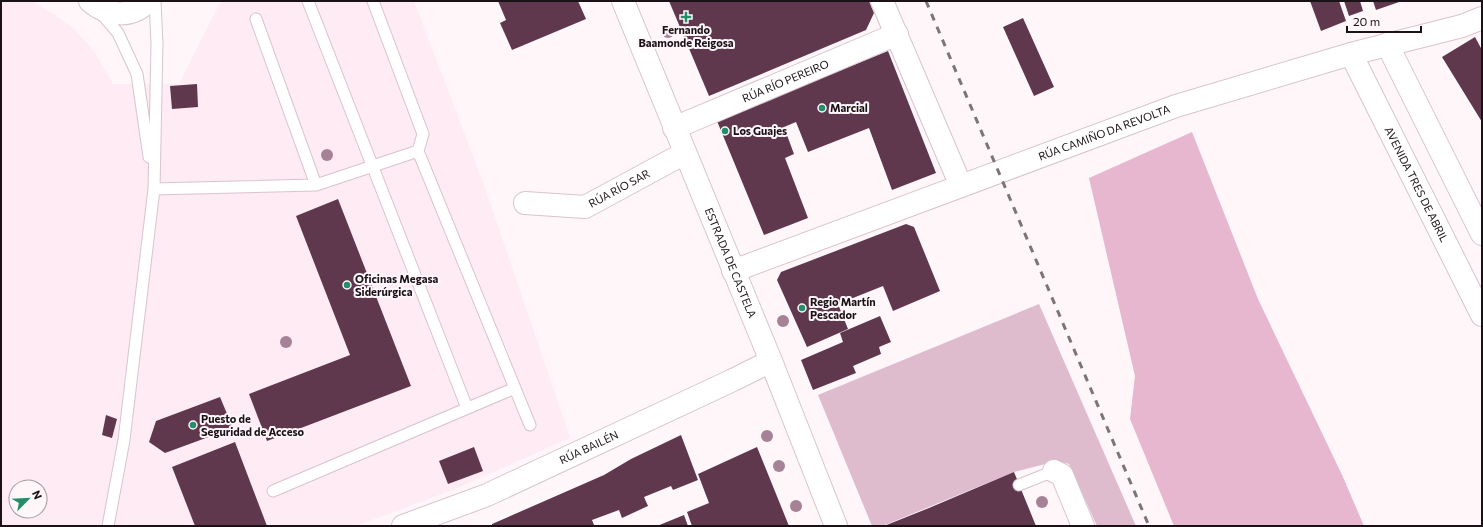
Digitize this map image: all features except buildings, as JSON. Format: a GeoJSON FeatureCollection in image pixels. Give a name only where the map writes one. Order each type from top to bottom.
{"type":"FeatureCollection","features":[{"type":"Feature","properties":{"kind":"main road"},"geometry":{"type":"LineString","coordinates":[[91,2],[101,9],[112,13],[124,14],[135,10],[148,1]]}},
{"type":"Feature","properties":{"kind":"main road","name":"ESTRADA DE CASTELA"},"geometry":{"type":"LineString","coordinates":[[623,1],[684,153],[771,361],[836,526]]}},
{"type":"Feature","properties":{"kind":"main road"},"geometry":{"type":"LineString","coordinates":[[882,1],[961,186]]}},
{"type":"Feature","properties":{"kind":"main road","name":"RÚA CAMIÑO DA REVOLTA"},"geometry":{"type":"LineString","coordinates":[[733,270],[768,259],[1176,106],[1351,54],[1462,26],[1482,18]]}},
{"type":"Feature","properties":{"kind":"main road","name":"RÚA RÍO PEREIRO"},"geometry":{"type":"LineString","coordinates":[[674,128],[897,34]]}},
{"type":"Feature","properties":{"kind":"main road"},"geometry":{"type":"LineString","coordinates":[[1387,44],[1482,234]]}},
{"type":"Feature","properties":{"kind":"main road","name":"AVENIDA TRES DE ABRIL"},"geometry":{"type":"LineString","coordinates":[[1351,54],[1482,315]]}},
{"type":"Feature","properties":{"kind":"main road","name":"RÚA RÍO SAR"},"geometry":{"type":"LineString","coordinates":[[525,203],[585,207],[684,153]]}},
{"type":"Feature","properties":{"kind":"main road","name":"RÚA BAILÉN"},"geometry":{"type":"LineString","coordinates":[[403,526],[487,496],[771,361]]}},
{"type":"Feature","properties":{"kind":"main road"},"geometry":{"type":"LineString","coordinates":[[1054,471],[1062,475],[1083,526]]}},
{"type":"Feature","properties":{"kind":"lane"},"geometry":{"type":"LineString","coordinates":[[108,526],[124,440],[154,189],[157,44],[155,1]]}},
{"type":"Feature","properties":{"kind":"lane"},"geometry":{"type":"LineString","coordinates":[[308,1],[467,408]]}},
{"type":"Feature","properties":{"kind":"lane"},"geometry":{"type":"LineString","coordinates":[[373,1],[423,134],[418,150],[530,425]]}},
{"type":"Feature","properties":{"kind":"lane"},"geometry":{"type":"LineString","coordinates":[[91,2],[118,33],[137,74],[154,189]]}},
{"type":"Feature","properties":{"kind":"lane"},"geometry":{"type":"LineString","coordinates":[[256,19],[316,185]]}},
{"type":"Feature","properties":{"kind":"lane"},"geometry":{"type":"LineString","coordinates":[[154,189],[316,185],[418,150]]}},
{"type":"Feature","properties":{"kind":"lane"},"geometry":{"type":"LineString","coordinates":[[274,491],[515,388]]}},
{"type":"Feature","properties":{"kind":"lane"},"geometry":{"type":"LineString","coordinates":[[1019,485],[1054,471]]}},
{"type":"Feature","properties":{"kind":"shaded area"},"geometry":{"type":"Polygon","coordinates":[[[1,1],[34,2],[70,25],[94,51],[113,84],[179,84],[221,1],[414,1],[484,185],[570,438],[453,490],[356,526],[1,526],[1,1]]]}},
{"type":"Feature","properties":{"kind":"shaded area"},"geometry":{"type":"Polygon","coordinates":[[[1192,132],[1258,299],[1343,477],[1364,526],[1174,526],[1130,419],[1135,376],[1089,178],[1192,132]]]}},
{"type":"Feature","properties":{"kind":"shaded area"},"geometry":{"type":"Polygon","coordinates":[[[1039,304],[1136,526],[1097,526],[1069,464],[1057,461],[1014,472],[885,525],[872,526],[818,395],[1039,304]]]}},
{"type":"Feature","properties":{"kind":"railway"},"geometry":{"type":"LineString","coordinates":[[926,1],[1149,526]]}},
{"type":"Feature","properties":{"kind":"place","name":"Fernando Baamonde Reigosa"},"geometry":{"type":"Point","coordinates":[686,17]}},
{"type":"Feature","properties":{"kind":"place","name":"Marcial"},"geometry":{"type":"Point","coordinates":[822,108]}},
{"type":"Feature","properties":{"kind":"place","name":"Los Guajes"},"geometry":{"type":"Point","coordinates":[725,131]}},
{"type":"Feature","properties":{"kind":"place","name":"Oficinas Megasa Siderúrgica"},"geometry":{"type":"Point","coordinates":[347,285]}},
{"type":"Feature","properties":{"kind":"place","name":"Regio Martín Pescador"},"geometry":{"type":"Point","coordinates":[802,308]}},
{"type":"Feature","properties":{"kind":"place","name":"Puesto de Seguridad de Acceso"},"geometry":{"type":"Point","coordinates":[193,425]}}]}
